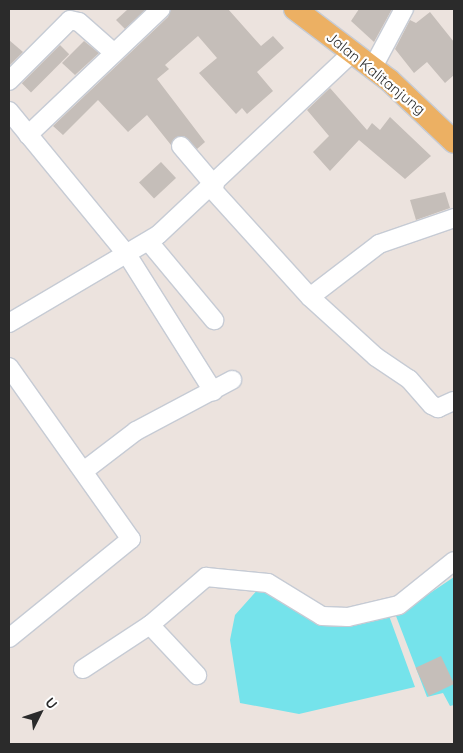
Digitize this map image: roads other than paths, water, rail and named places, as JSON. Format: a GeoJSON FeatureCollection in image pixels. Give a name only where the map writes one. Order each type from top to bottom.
{"type":"FeatureCollection","features":[{"type":"Feature","properties":{"kind":"main road","name":"Jalan Kalitanjung"},"geometry":{"type":"LineString","coordinates":[[295,9],[373,67],[454,142]]}},
{"type":"Feature","properties":{"kind":"street"},"geometry":{"type":"LineString","coordinates":[[28,135],[113,52],[161,9]]}},
{"type":"Feature","properties":{"kind":"street"},"geometry":{"type":"LineString","coordinates":[[373,67],[404,9]]}},
{"type":"Feature","properties":{"kind":"street"},"geometry":{"type":"LineString","coordinates":[[9,81],[70,20],[79,22],[113,52]]}},
{"type":"Feature","properties":{"kind":"street"},"geometry":{"type":"LineString","coordinates":[[9,323],[128,256],[149,242],[213,188],[353,52]]}},
{"type":"Feature","properties":{"kind":"street"},"geometry":{"type":"LineString","coordinates":[[9,111],[128,256],[213,391]]}},
{"type":"Feature","properties":{"kind":"street"},"geometry":{"type":"LineString","coordinates":[[181,146],[213,188],[310,297],[376,357],[414,383],[432,405],[438,408],[454,401]]}},
{"type":"Feature","properties":{"kind":"street"},"geometry":{"type":"LineString","coordinates":[[310,297],[379,244],[454,218]]}},
{"type":"Feature","properties":{"kind":"street"},"geometry":{"type":"LineString","coordinates":[[149,242],[214,320]]}},
{"type":"Feature","properties":{"kind":"street"},"geometry":{"type":"LineString","coordinates":[[9,367],[85,470],[131,539],[9,638]]}},
{"type":"Feature","properties":{"kind":"street"},"geometry":{"type":"LineString","coordinates":[[85,470],[136,431],[232,380]]}},
{"type":"Feature","properties":{"kind":"street"},"geometry":{"type":"LineString","coordinates":[[83,669],[150,625],[206,577],[268,583],[314,613],[348,617],[399,605],[454,561]]}},
{"type":"Feature","properties":{"kind":"street"},"geometry":{"type":"LineString","coordinates":[[150,625],[197,674]]}},
{"type":"Feature","properties":{"kind":"water"},"geometry":{"type":"Polygon","coordinates":[[[454,577],[454,705],[450,706],[443,693],[427,697],[396,616],[454,577]]]}},
{"type":"Feature","properties":{"kind":"water"},"geometry":{"type":"Polygon","coordinates":[[[260,587],[291,605],[388,613],[415,687],[299,714],[240,703],[230,640],[235,615],[260,587]]]}}]}
